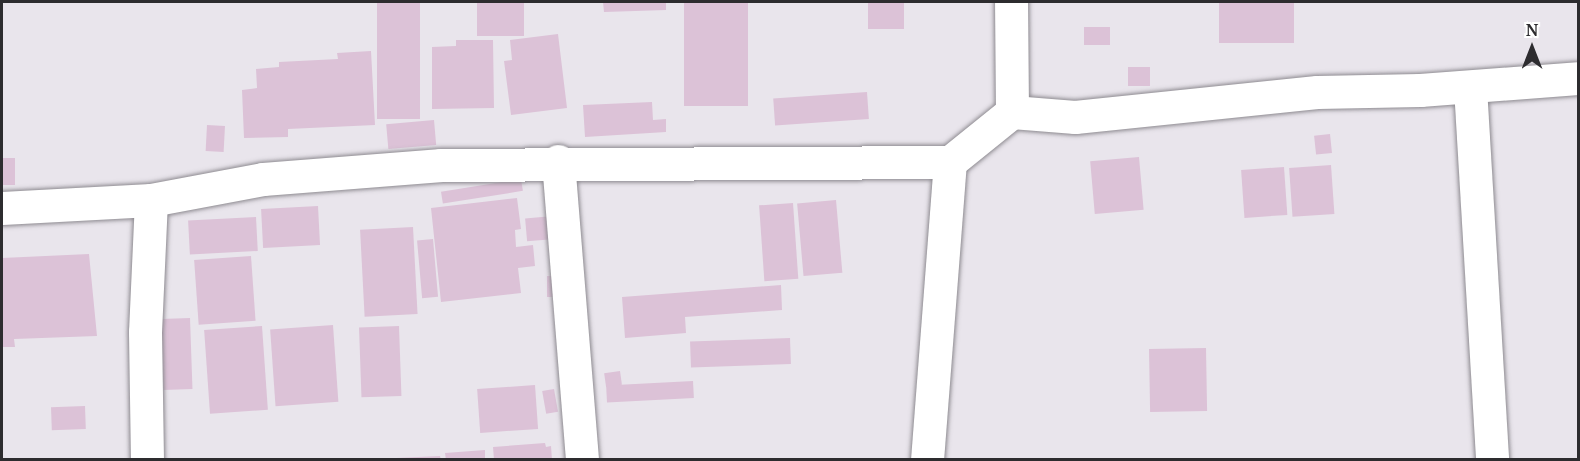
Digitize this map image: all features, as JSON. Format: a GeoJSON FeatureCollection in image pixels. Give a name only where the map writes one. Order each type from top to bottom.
{"type":"FeatureCollection","features":[{"type":"Feature","properties":{"kind":"street"},"geometry":{"type":"LineString","coordinates":[[1011,2],[1012,112]]}},
{"type":"Feature","properties":{"kind":"street"},"geometry":{"type":"LineString","coordinates":[[2,208],[151,200],[263,179],[441,165],[558,161],[950,162],[1012,112],[1075,117],[1317,92],[1470,87],[1578,78]]}},
{"type":"Feature","properties":{"kind":"street"},"geometry":{"type":"LineString","coordinates":[[1470,87],[1492,459]]}},
{"type":"Feature","properties":{"kind":"street"},"geometry":{"type":"LineString","coordinates":[[558,161],[582,459]]}},
{"type":"Feature","properties":{"kind":"street"},"geometry":{"type":"LineString","coordinates":[[927,459],[950,162]]}},
{"type":"Feature","properties":{"kind":"street"},"geometry":{"type":"LineString","coordinates":[[147,459],[145,332],[151,200]]}},
{"type":"Feature","properties":{"kind":"building"},"geometry":{"type":"Polygon","coordinates":[[[377,2],[420,2],[420,119],[377,119],[377,2]]]}},
{"type":"Feature","properties":{"kind":"building"},"geometry":{"type":"Polygon","coordinates":[[[477,2],[524,2],[524,36],[477,36],[477,2]]]}},
{"type":"Feature","properties":{"kind":"building"},"geometry":{"type":"Polygon","coordinates":[[[603,2],[666,2],[666,10],[604,12],[603,2]]]}},
{"type":"Feature","properties":{"kind":"building"},"geometry":{"type":"Polygon","coordinates":[[[684,2],[748,2],[748,106],[684,106],[684,2]]]}},
{"type":"Feature","properties":{"kind":"building"},"geometry":{"type":"Polygon","coordinates":[[[868,2],[904,2],[904,29],[868,29],[868,2]]]}},
{"type":"Feature","properties":{"kind":"building"},"geometry":{"type":"Polygon","coordinates":[[[1219,2],[1294,2],[1294,43],[1219,43],[1219,2]]]}},
{"type":"Feature","properties":{"kind":"building"},"geometry":{"type":"Polygon","coordinates":[[[1084,27],[1110,27],[1110,45],[1084,45],[1084,27]]]}},
{"type":"Feature","properties":{"kind":"building"},"geometry":{"type":"Polygon","coordinates":[[[558,34],[567,108],[511,115],[504,61],[512,60],[510,40],[558,34]]]}},
{"type":"Feature","properties":{"kind":"building"},"geometry":{"type":"Polygon","coordinates":[[[456,40],[493,40],[494,108],[432,109],[432,47],[456,46],[456,40]]]}},
{"type":"Feature","properties":{"kind":"building"},"geometry":{"type":"Polygon","coordinates":[[[371,51],[375,125],[288,129],[288,137],[244,138],[242,90],[257,88],[256,69],[279,67],[279,62],[338,59],[337,53],[371,51]]]}},
{"type":"Feature","properties":{"kind":"building"},"geometry":{"type":"Polygon","coordinates":[[[1128,67],[1150,67],[1150,86],[1128,86],[1128,67]]]}},
{"type":"Feature","properties":{"kind":"building"},"geometry":{"type":"Polygon","coordinates":[[[867,92],[869,119],[775,125],[773,99],[867,92]]]}},
{"type":"Feature","properties":{"kind":"building"},"geometry":{"type":"Polygon","coordinates":[[[652,102],[653,120],[666,119],[666,132],[585,137],[583,105],[652,102]]]}},
{"type":"Feature","properties":{"kind":"building"},"geometry":{"type":"Polygon","coordinates":[[[434,120],[436,145],[388,149],[386,124],[434,120]]]}},
{"type":"Feature","properties":{"kind":"building"},"geometry":{"type":"Polygon","coordinates":[[[207,125],[225,126],[224,152],[206,151],[207,125]]]}},
{"type":"Feature","properties":{"kind":"building"},"geometry":{"type":"Polygon","coordinates":[[[1330,134],[1332,153],[1316,155],[1314,136],[1330,134]]]}},
{"type":"Feature","properties":{"kind":"building"},"geometry":{"type":"Polygon","coordinates":[[[1139,157],[1144,210],[1095,214],[1090,161],[1139,157]]]}},
{"type":"Feature","properties":{"kind":"building"},"geometry":{"type":"Polygon","coordinates":[[[2,158],[15,158],[15,185],[2,185],[2,158]]]}},
{"type":"Feature","properties":{"kind":"building"},"geometry":{"type":"Polygon","coordinates":[[[1331,165],[1334,214],[1293,217],[1289,168],[1331,165]]]}},
{"type":"Feature","properties":{"kind":"building"},"geometry":{"type":"Polygon","coordinates":[[[1284,167],[1287,215],[1244,218],[1241,170],[1284,167]]]}},
{"type":"Feature","properties":{"kind":"building"},"geometry":{"type":"Polygon","coordinates":[[[521,179],[523,191],[443,204],[441,192],[521,179]]]}},
{"type":"Feature","properties":{"kind":"building"},"geometry":{"type":"Polygon","coordinates":[[[517,198],[521,229],[515,230],[516,247],[533,245],[535,266],[518,268],[521,293],[441,302],[431,208],[517,198]]]}},
{"type":"Feature","properties":{"kind":"building"},"geometry":{"type":"Polygon","coordinates":[[[836,200],[842,273],[804,276],[797,203],[836,200]]]}},
{"type":"Feature","properties":{"kind":"building"},"geometry":{"type":"Polygon","coordinates":[[[793,203],[798,279],[764,281],[759,205],[793,203]]]}},
{"type":"Feature","properties":{"kind":"building"},"geometry":{"type":"Polygon","coordinates":[[[318,206],[320,245],[263,248],[261,209],[318,206]]]}},
{"type":"Feature","properties":{"kind":"building"},"geometry":{"type":"Polygon","coordinates":[[[553,216],[555,239],[527,241],[525,218],[553,216]]]}},
{"type":"Feature","properties":{"kind":"building"},"geometry":{"type":"Polygon","coordinates":[[[256,217],[258,251],[190,255],[188,221],[256,217]]]}},
{"type":"Feature","properties":{"kind":"building"},"geometry":{"type":"Polygon","coordinates":[[[413,227],[418,314],[365,317],[360,230],[413,227]]]}},
{"type":"Feature","properties":{"kind":"building"},"geometry":{"type":"Polygon","coordinates":[[[433,239],[438,297],[422,298],[417,240],[433,239]]]}},
{"type":"Feature","properties":{"kind":"building"},"geometry":{"type":"Polygon","coordinates":[[[89,254],[97,336],[14,339],[15,347],[2,347],[2,258],[89,254]]]}},
{"type":"Feature","properties":{"kind":"building"},"geometry":{"type":"Polygon","coordinates":[[[251,256],[256,321],[199,325],[194,260],[251,256]]]}},
{"type":"Feature","properties":{"kind":"building"},"geometry":{"type":"Polygon","coordinates":[[[547,276],[554,276],[554,297],[547,297],[547,276]]]}},
{"type":"Feature","properties":{"kind":"building"},"geometry":{"type":"Polygon","coordinates":[[[781,285],[782,310],[685,317],[686,333],[625,338],[622,297],[781,285]]]}},
{"type":"Feature","properties":{"kind":"building"},"geometry":{"type":"Polygon","coordinates":[[[190,318],[192,389],[163,390],[161,319],[190,318]]]}},
{"type":"Feature","properties":{"kind":"building"},"geometry":{"type":"Polygon","coordinates":[[[333,325],[338,402],[276,406],[270,329],[333,325]]]}},
{"type":"Feature","properties":{"kind":"building"},"geometry":{"type":"Polygon","coordinates":[[[262,326],[268,410],[210,414],[204,330],[262,326]]]}},
{"type":"Feature","properties":{"kind":"building"},"geometry":{"type":"Polygon","coordinates":[[[399,326],[401,396],[361,397],[359,327],[399,326]]]}},
{"type":"Feature","properties":{"kind":"building"},"geometry":{"type":"Polygon","coordinates":[[[790,338],[791,364],[691,367],[690,341],[790,338]]]}},
{"type":"Feature","properties":{"kind":"building"},"geometry":{"type":"Polygon","coordinates":[[[1206,348],[1207,411],[1150,412],[1149,349],[1206,348]]]}},
{"type":"Feature","properties":{"kind":"building"},"geometry":{"type":"Polygon","coordinates":[[[620,371],[622,385],[606,387],[604,373],[620,371]]]}},
{"type":"Feature","properties":{"kind":"building"},"geometry":{"type":"Polygon","coordinates":[[[693,381],[694,398],[607,403],[606,386],[693,381]]]}},
{"type":"Feature","properties":{"kind":"building"},"geometry":{"type":"Polygon","coordinates":[[[535,385],[538,429],[480,433],[477,389],[535,385]]]}},
{"type":"Feature","properties":{"kind":"building"},"geometry":{"type":"Polygon","coordinates":[[[554,389],[558,412],[546,414],[542,391],[554,389]]]}},
{"type":"Feature","properties":{"kind":"building"},"geometry":{"type":"Polygon","coordinates":[[[85,406],[86,429],[52,430],[51,407],[85,406]]]}},
{"type":"Feature","properties":{"kind":"building"},"geometry":{"type":"Polygon","coordinates":[[[545,443],[546,447],[551,446],[552,460],[494,460],[493,447],[545,443]]]}},
{"type":"Feature","properties":{"kind":"building"},"geometry":{"type":"Polygon","coordinates":[[[485,450],[485,460],[446,460],[445,453],[485,450]]]}},
{"type":"Feature","properties":{"kind":"building"},"geometry":{"type":"Polygon","coordinates":[[[440,456],[441,460],[396,460],[396,458],[440,456]]]}}]}
